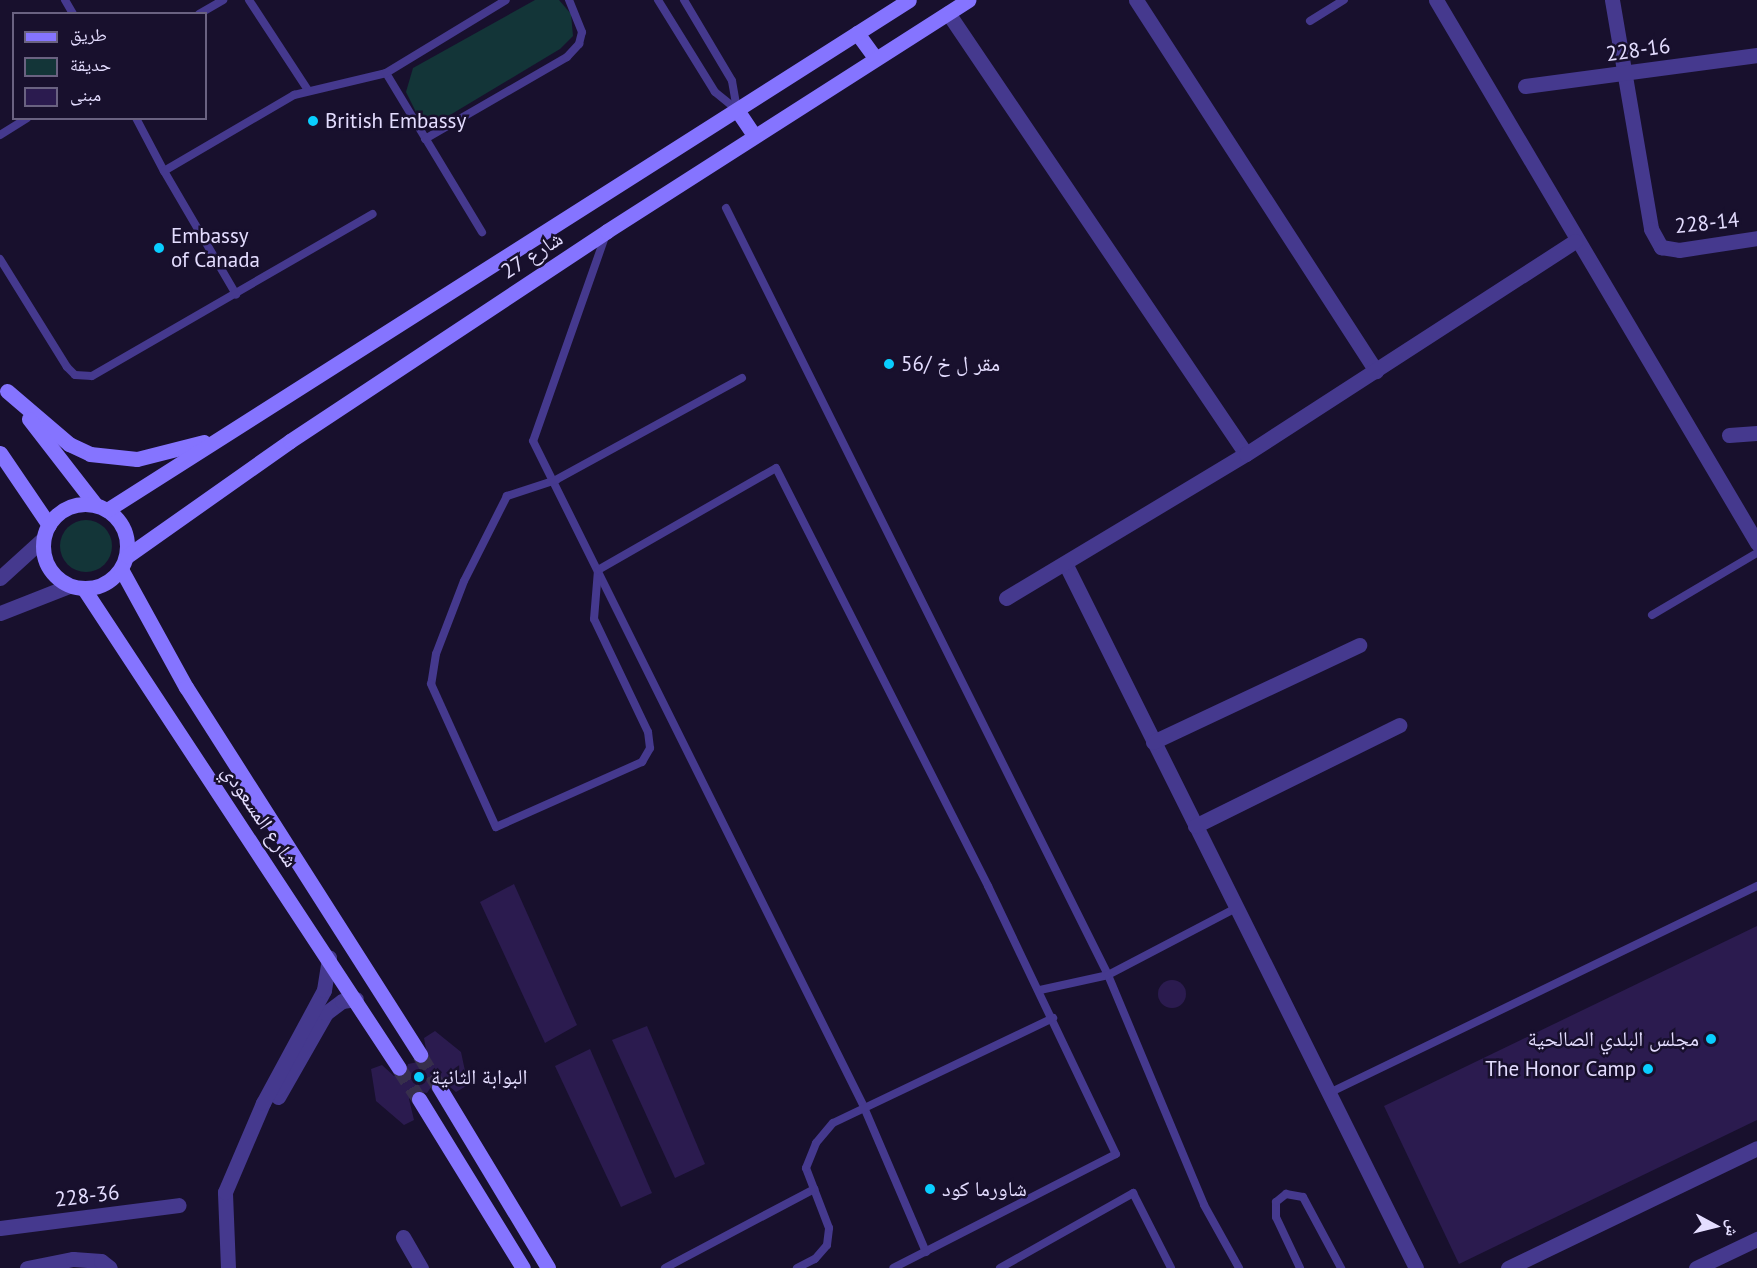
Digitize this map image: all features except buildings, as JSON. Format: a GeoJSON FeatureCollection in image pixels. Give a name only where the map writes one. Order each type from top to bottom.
{"type":"FeatureCollection","features":[{"type":"Feature","properties":{"kind":"main road","name":"شارع 27"},"geometry":{"type":"LineString","coordinates":[[101,507],[233,433],[909,0]]}},
{"type":"Feature","properties":{"kind":"main road","name":"شارع 27"},"geometry":{"type":"LineString","coordinates":[[124,563],[290,441],[874,56],[968,0]]}},
{"type":"Feature","properties":{"kind":"main road"},"geometry":{"type":"LineString","coordinates":[[857,33],[874,56]]}},
{"type":"Feature","properties":{"kind":"main road"},"geometry":{"type":"LineString","coordinates":[[737,110],[754,135]]}},
{"type":"Feature","properties":{"kind":"main road"},"geometry":{"type":"LineString","coordinates":[[3,386],[69,444],[90,454],[152,457],[233,433]]}},
{"type":"Feature","properties":{"kind":"main road"},"geometry":{"type":"LineString","coordinates":[[0,453],[46,531],[48,566],[76,587],[111,580],[124,563],[125,529],[101,507],[3,386]]}},
{"type":"Feature","properties":{"kind":"main road"},"geometry":{"type":"LineString","coordinates":[[46,531],[68,507],[101,507]]}},
{"type":"Feature","properties":{"kind":"main road","name":"شارع المسعودي"},"geometry":{"type":"LineString","coordinates":[[124,563],[186,687],[420,1055]]}},
{"type":"Feature","properties":{"kind":"main road","name":"شارع المسعودي"},"geometry":{"type":"LineString","coordinates":[[76,587],[329,957],[399,1068]]}},
{"type":"Feature","properties":{"kind":"main road"},"geometry":{"type":"LineString","coordinates":[[439,1087],[548,1268]]}},
{"type":"Feature","properties":{"kind":"main road"},"geometry":{"type":"LineString","coordinates":[[419,1100],[523,1268]]}},
{"type":"Feature","properties":{"kind":"street"},"geometry":{"type":"LineString","coordinates":[[1136,0],[1376,371]]}},
{"type":"Feature","properties":{"kind":"street"},"geometry":{"type":"LineString","coordinates":[[1436,0],[1575,241],[1757,543]]}},
{"type":"Feature","properties":{"kind":"street"},"geometry":{"type":"LineString","coordinates":[[1612,0],[1626,72]]}},
{"type":"Feature","properties":{"kind":"street"},"geometry":{"type":"LineString","coordinates":[[948,13],[1246,454]]}},
{"type":"Feature","properties":{"kind":"street","name":"228-16"},"geometry":{"type":"LineString","coordinates":[[1525,86],[1757,55]]}},
{"type":"Feature","properties":{"kind":"street","name":"228-14"},"geometry":{"type":"LineString","coordinates":[[1626,72],[1652,229],[1661,247],[1679,250],[1757,238]]}},
{"type":"Feature","properties":{"kind":"street"},"geometry":{"type":"LineString","coordinates":[[1006,598],[1066,565],[1246,454],[1575,241]]}},
{"type":"Feature","properties":{"kind":"street"},"geometry":{"type":"LineString","coordinates":[[1729,435],[1757,434]]}},
{"type":"Feature","properties":{"kind":"street"},"geometry":{"type":"LineString","coordinates":[[0,578],[46,531]]}},
{"type":"Feature","properties":{"kind":"street"},"geometry":{"type":"LineString","coordinates":[[1066,565],[1327,1094],[1416,1268]]}},
{"type":"Feature","properties":{"kind":"street"},"geometry":{"type":"LineString","coordinates":[[0,613],[76,587]]}},
{"type":"Feature","properties":{"kind":"street"},"geometry":{"type":"LineString","coordinates":[[1153,742],[1359,645]]}},
{"type":"Feature","properties":{"kind":"street"},"geometry":{"type":"LineString","coordinates":[[1195,826],[1399,725]]}},
{"type":"Feature","properties":{"kind":"street"},"geometry":{"type":"LineString","coordinates":[[228,1268],[225,1192],[257,1121],[324,990],[329,957]]}},
{"type":"Feature","properties":{"kind":"street"},"geometry":{"type":"LineString","coordinates":[[257,1121],[271,1109],[326,1013],[336,1004],[356,999]]}},
{"type":"Feature","properties":{"kind":"street"},"geometry":{"type":"LineString","coordinates":[[1508,1268],[1757,1148]]}},
{"type":"Feature","properties":{"kind":"street","name":"228-36"},"geometry":{"type":"LineString","coordinates":[[0,1228],[179,1205]]}},
{"type":"Feature","properties":{"kind":"street"},"geometry":{"type":"LineString","coordinates":[[403,1237],[421,1268]]}},
{"type":"Feature","properties":{"kind":"street"},"geometry":{"type":"LineString","coordinates":[[1696,1268],[1757,1239]]}},
{"type":"Feature","properties":{"kind":"street"},"geometry":{"type":"LineString","coordinates":[[27,1268],[73,1259],[101,1261],[110,1268]]}},
{"type":"Feature","properties":{"kind":"lane"},"geometry":{"type":"LineString","coordinates":[[202,12],[222,0]]}},
{"type":"Feature","properties":{"kind":"lane"},"geometry":{"type":"LineString","coordinates":[[249,0],[308,90]]}},
{"type":"Feature","properties":{"kind":"lane"},"geometry":{"type":"LineString","coordinates":[[164,171],[308,90],[386,73],[506,0]]}},
{"type":"Feature","properties":{"kind":"lane"},"geometry":{"type":"LineString","coordinates":[[426,140],[567,57],[579,44],[582,32],[570,0]]}},
{"type":"Feature","properties":{"kind":"lane"},"geometry":{"type":"LineString","coordinates":[[684,0],[732,81],[737,110]]}},
{"type":"Feature","properties":{"kind":"lane"},"geometry":{"type":"LineString","coordinates":[[1310,21],[1344,0]]}},
{"type":"Feature","properties":{"kind":"lane"},"geometry":{"type":"LineString","coordinates":[[662,1],[715,92],[737,110]]}},
{"type":"Feature","properties":{"kind":"lane"},"geometry":{"type":"LineString","coordinates":[[386,73],[482,232]]}},
{"type":"Feature","properties":{"kind":"lane"},"geometry":{"type":"LineString","coordinates":[[0,135],[24,120]]}},
{"type":"Feature","properties":{"kind":"lane"},"geometry":{"type":"LineString","coordinates":[[137,120],[236,294]]}},
{"type":"Feature","properties":{"kind":"lane"},"geometry":{"type":"LineString","coordinates":[[726,208],[1108,975],[1204,1205],[1239,1268]]}},
{"type":"Feature","properties":{"kind":"lane"},"geometry":{"type":"LineString","coordinates":[[0,259],[75,375],[102,372],[373,213]]}},
{"type":"Feature","properties":{"kind":"lane"},"geometry":{"type":"LineString","coordinates":[[607,231],[533,441],[556,480],[598,570],[863,1105],[926,1252]]}},
{"type":"Feature","properties":{"kind":"lane"},"geometry":{"type":"LineString","coordinates":[[598,570],[594,620],[648,732],[650,748],[642,762],[496,827],[431,684],[436,654],[475,556],[507,496],[556,480],[742,378]]}},
{"type":"Feature","properties":{"kind":"lane"},"geometry":{"type":"LineString","coordinates":[[598,570],[776,468],[1040,990],[1116,1154],[893,1268]]}},
{"type":"Feature","properties":{"kind":"lane"},"geometry":{"type":"LineString","coordinates":[[1652,615],[1757,553]]}},
{"type":"Feature","properties":{"kind":"lane"},"geometry":{"type":"LineString","coordinates":[[1327,1094],[1757,886]]}},
{"type":"Feature","properties":{"kind":"lane"},"geometry":{"type":"LineString","coordinates":[[1040,990],[1108,975],[1236,908]]}},
{"type":"Feature","properties":{"kind":"lane"},"geometry":{"type":"LineString","coordinates":[[797,1268],[815,1259],[827,1245],[829,1227],[806,1167],[816,1143],[833,1123],[863,1105],[1053,1018]]}},
{"type":"Feature","properties":{"kind":"lane"},"geometry":{"type":"LineString","coordinates":[[665,1268],[814,1189]]}},
{"type":"Feature","properties":{"kind":"lane"},"geometry":{"type":"LineString","coordinates":[[1000,1268],[1133,1193],[1171,1268]]}},
{"type":"Feature","properties":{"kind":"lane"},"geometry":{"type":"LineString","coordinates":[[1300,1268],[1276,1218],[1276,1202],[1286,1194],[1303,1197],[1341,1268]]}},
{"type":"Feature","properties":{"kind":"green space"},"geometry":{"type":"Polygon","coordinates":[[[535,0],[559,0],[571,14],[573,36],[560,49],[430,127],[422,124],[406,92],[413,68],[535,0]]]}},
{"type":"Feature","properties":{"kind":"green space"},"geometry":{"type":"Polygon","coordinates":[[[86,520],[96,522],[104,528],[110,536],[112,546],[110,556],[104,564],[96,570],[86,572],[76,570],[68,564],[62,556],[60,546],[62,536],[68,528],[76,522],[86,520]]]}},
{"type":"Feature","properties":{"kind":"tunnel"},"geometry":{"type":"LineString","coordinates":[[420,1055],[439,1087]]}},
{"type":"Feature","properties":{"kind":"tunnel"},"geometry":{"type":"LineString","coordinates":[[399,1068],[419,1099]]}},
{"type":"Feature","properties":{"kind":"place","name":"British Embassy"},"geometry":{"type":"Point","coordinates":[313,121]}},
{"type":"Feature","properties":{"kind":"place","name":"Embassy of Canada"},"geometry":{"type":"Point","coordinates":[159,248]}},
{"type":"Feature","properties":{"kind":"place","name":"مقر ل خ /56"},"geometry":{"type":"Point","coordinates":[889,364]}},
{"type":"Feature","properties":{"kind":"place","name":"مجلس البلدي الصالحية"},"geometry":{"type":"Point","coordinates":[1711,1039]}},
{"type":"Feature","properties":{"kind":"place","name":"The Honor Camp"},"geometry":{"type":"Point","coordinates":[1648,1069]}},
{"type":"Feature","properties":{"kind":"place","name":"البوابة الثانية"},"geometry":{"type":"Point","coordinates":[419,1077]}},
{"type":"Feature","properties":{"kind":"place","name":"شاورما كود"},"geometry":{"type":"Point","coordinates":[930,1189]}}]}
